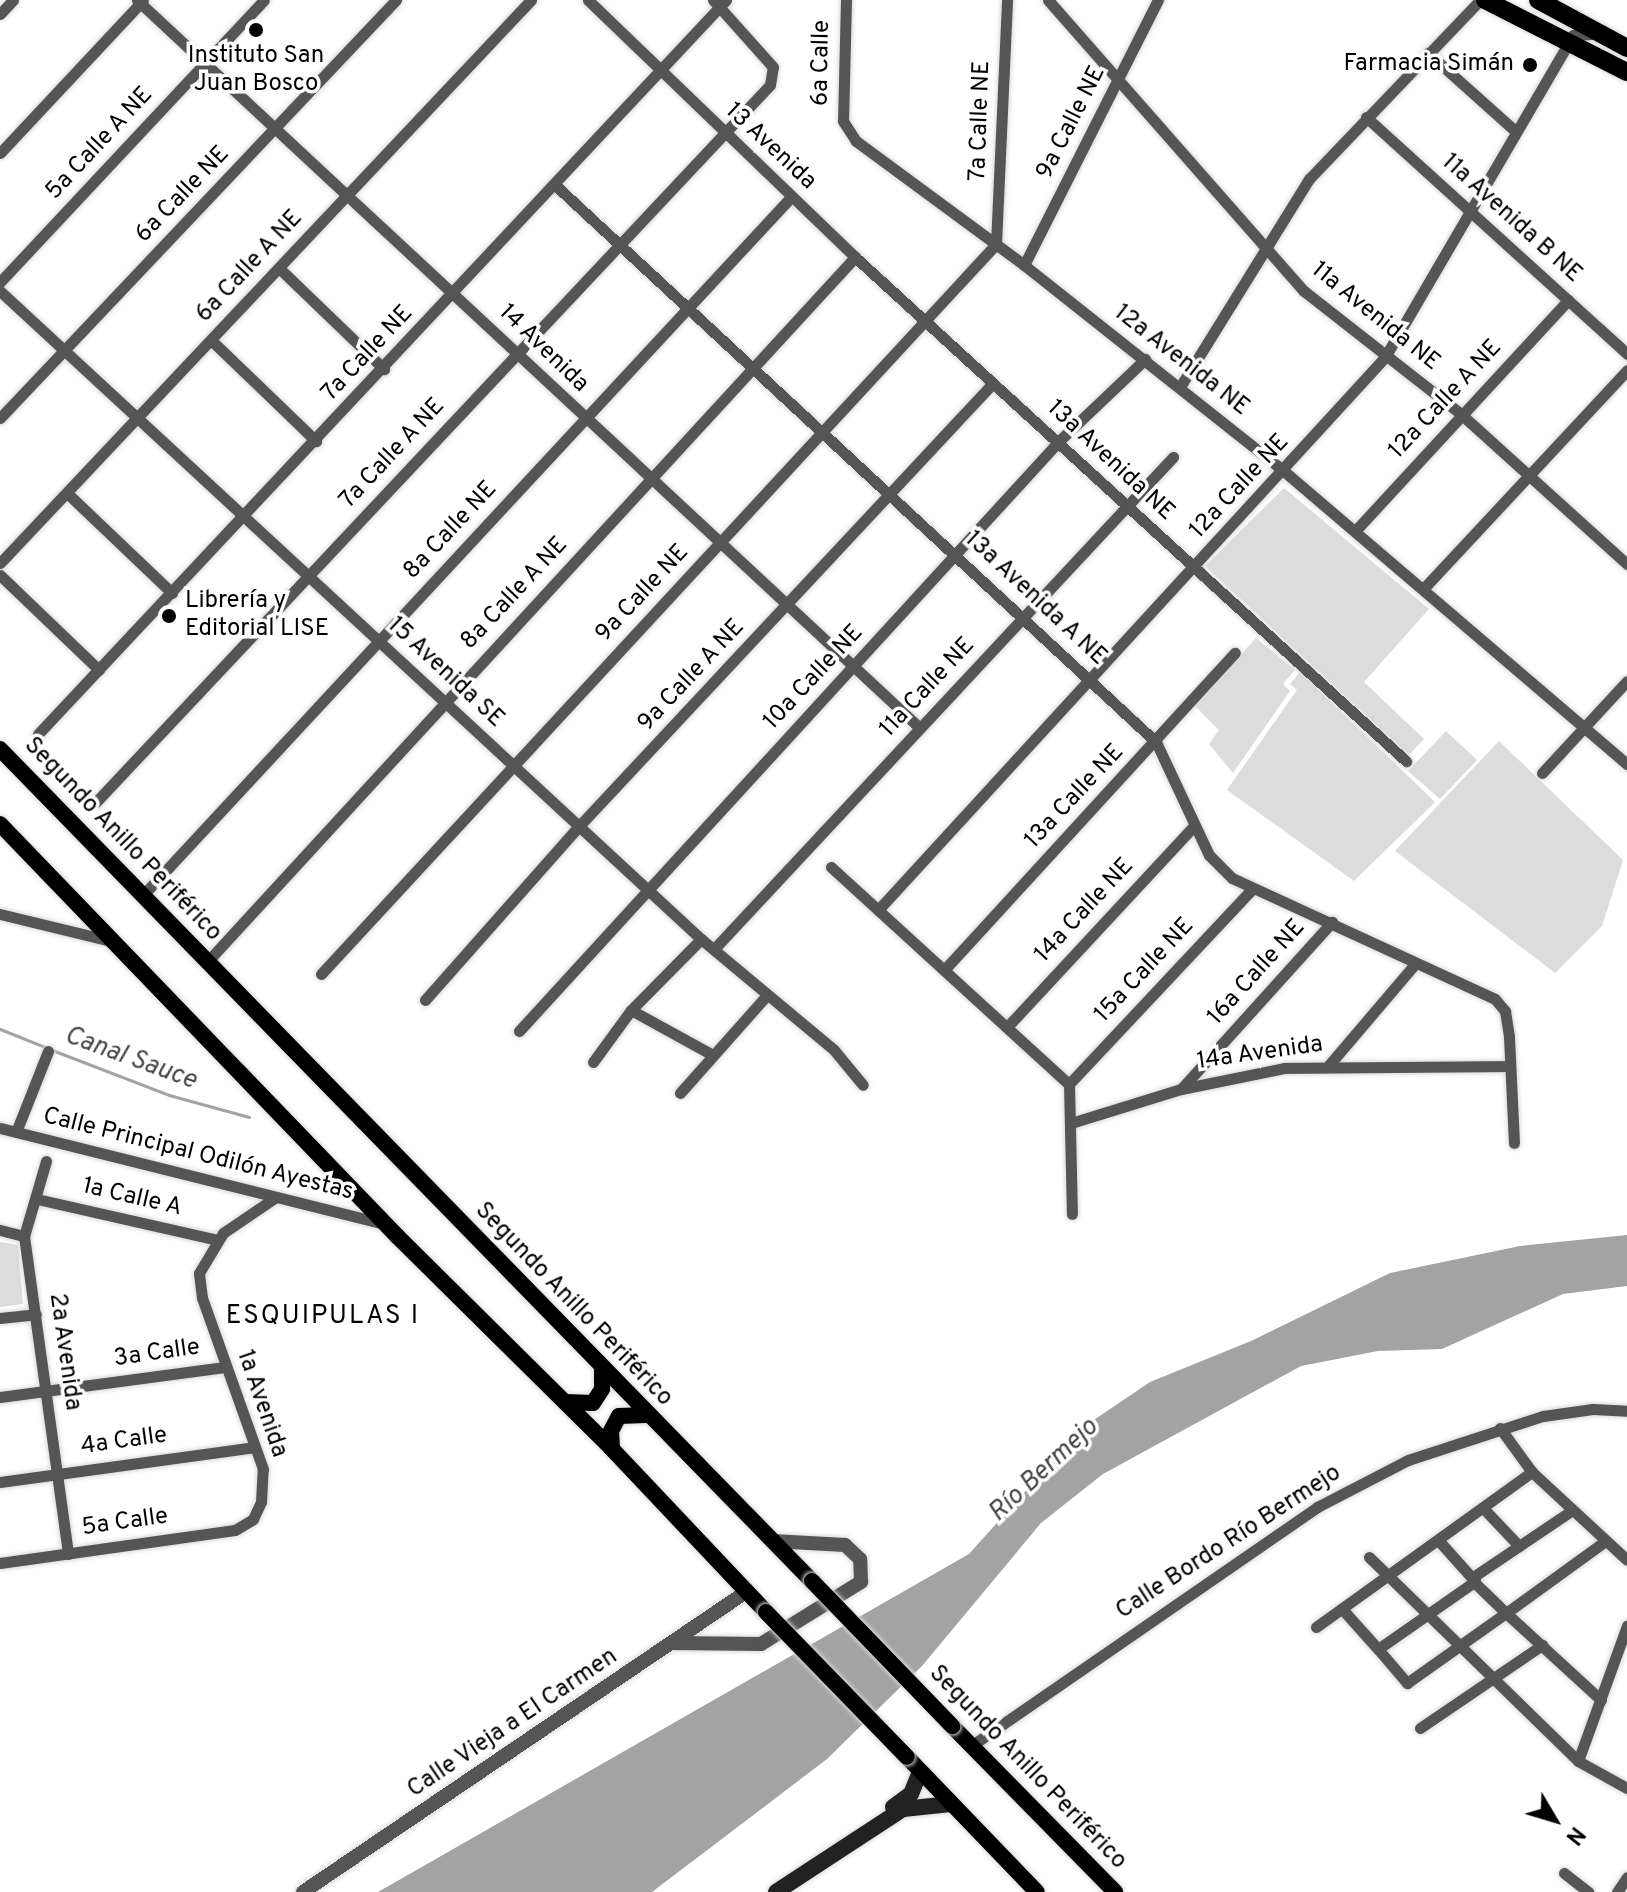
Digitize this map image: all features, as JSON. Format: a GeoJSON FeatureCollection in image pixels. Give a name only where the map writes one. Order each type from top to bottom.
{"type":"FeatureCollection","features":[{"type":"Feature","properties":{"kind":"highway"},"geometry":{"type":"LineString","coordinates":[[1483,0],[1567,45],[1627,72]]}},
{"type":"Feature","properties":{"kind":"highway"},"geometry":{"type":"LineString","coordinates":[[1538,0],[1619,41]]}},
{"type":"Feature","properties":{"kind":"main road","name":"Segundo Anillo Periférico"},"geometry":{"type":"LineString","coordinates":[[0,749],[144,894],[646,1415],[1115,1892]]}},
{"type":"Feature","properties":{"kind":"main road"},"geometry":{"type":"LineString","coordinates":[[0,824],[386,1224],[612,1449],[1037,1892]]}},
{"type":"Feature","properties":{"kind":"main road"},"geometry":{"type":"LineString","coordinates":[[565,1402],[593,1403],[602,1389],[602,1369]]}},
{"type":"Feature","properties":{"kind":"main road"},"geometry":{"type":"LineString","coordinates":[[612,1449],[611,1431],[619,1416],[646,1415]]}},
{"type":"Feature","properties":{"kind":"main road"},"geometry":{"type":"LineString","coordinates":[[765,1892],[911,1794],[920,1772]]}},
{"type":"Feature","properties":{"kind":"main road"},"geometry":{"type":"LineString","coordinates":[[776,1892],[903,1809],[951,1804]]}},
{"type":"Feature","properties":{"kind":"street"},"geometry":{"type":"LineString","coordinates":[[0,14],[13,0]]}},
{"type":"Feature","properties":{"kind":"street","name":"5a Calle A NE"},"geometry":{"type":"LineString","coordinates":[[0,282],[264,0]]}},
{"type":"Feature","properties":{"kind":"street","name":"6a Calle NE"},"geometry":{"type":"LineString","coordinates":[[0,418],[396,0]]}},
{"type":"Feature","properties":{"kind":"street","name":"6a Calle A NE"},"geometry":{"type":"LineString","coordinates":[[0,563],[531,0]]}},
{"type":"Feature","properties":{"kind":"street","name":"13 Avenida"},"geometry":{"type":"LineString","coordinates":[[588,0],[724,135],[925,322]]}},
{"type":"Feature","properties":{"kind":"street","name":"6a Calle"},"geometry":{"type":"LineString","coordinates":[[845,128],[846,0]]}},
{"type":"Feature","properties":{"kind":"street","name":"7a Calle NE"},"geometry":{"type":"LineString","coordinates":[[996,244],[1007,0]]}},
{"type":"Feature","properties":{"kind":"street","name":"11a Avenida NE"},"geometry":{"type":"LineString","coordinates":[[1048,0],[1304,291],[1462,415],[1627,564]]}},
{"type":"Feature","properties":{"kind":"street","name":"9a Calle NE"},"geometry":{"type":"LineString","coordinates":[[1024,265],[1158,0]]}},
{"type":"Feature","properties":{"kind":"street"},"geometry":{"type":"LineString","coordinates":[[1180,387],[1309,179],[1428,53],[1483,0]]}},
{"type":"Feature","properties":{"kind":"street"},"geometry":{"type":"LineString","coordinates":[[0,153],[140,1]]}},
{"type":"Feature","properties":{"kind":"street","name":"14 Avenida"},"geometry":{"type":"LineString","coordinates":[[140,1],[349,194],[649,481],[920,728]]}},
{"type":"Feature","properties":{"kind":"street","name":"7a Calle NE"},"geometry":{"type":"LineString","coordinates":[[38,734],[454,294],[719,2]]}},
{"type":"Feature","properties":{"kind":"street","name":"7a Calle A NE"},"geometry":{"type":"LineString","coordinates":[[95,803],[724,135],[775,74],[719,2]]}},
{"type":"Feature","properties":{"kind":"street"},"geometry":{"type":"LineString","coordinates":[[1567,45],[1577,32],[1619,41]]}},
{"type":"Feature","properties":{"kind":"street","name":"12a Calle NE"},"geometry":{"type":"LineString","coordinates":[[878,910],[1285,472],[1385,357],[1514,130],[1567,45]]}},
{"type":"Feature","properties":{"kind":"street"},"geometry":{"type":"LineString","coordinates":[[1428,53],[1514,130]]}},
{"type":"Feature","properties":{"kind":"street","name":"11a Avenida B NE"},"geometry":{"type":"LineString","coordinates":[[1366,117],[1468,213],[1627,354]]}},
{"type":"Feature","properties":{"kind":"street","name":"12a Avenida NE"},"geometry":{"type":"LineString","coordinates":[[845,128],[866,149],[1024,265],[1285,472],[1627,764]]}},
{"type":"Feature","properties":{"kind":"street","name":"13a Avenida A NE"},"geometry":{"type":"LineString","coordinates":[[554,184],[1156,742],[1193,827],[1209,855],[1252,889],[1332,922],[1415,964],[1495,999],[1505,1011],[1509,1066]]}},
{"type":"Feature","properties":{"kind":"street","name":"8a Calle NE"},"geometry":{"type":"LineString","coordinates":[[144,894],[791,197]]}},
{"type":"Feature","properties":{"kind":"street","name":"9a Calle NE"},"geometry":{"type":"LineString","coordinates":[[321,974],[996,244]]}},
{"type":"Feature","properties":{"kind":"street","name":"8a Calle A NE"},"geometry":{"type":"LineString","coordinates":[[207,962],[855,257]]}},
{"type":"Feature","properties":{"kind":"street"},"geometry":{"type":"LineString","coordinates":[[279,268],[384,369]]}},
{"type":"Feature","properties":{"kind":"street","name":"15 Avenida SE"},"geometry":{"type":"LineString","coordinates":[[0,291],[701,939],[834,1050],[863,1085]]}},
{"type":"Feature","properties":{"kind":"street","name":"12a Calle A NE"},"geometry":{"type":"LineString","coordinates":[[1356,530],[1568,300]]}},
{"type":"Feature","properties":{"kind":"street","name":"13a Avenida NE"},"geometry":{"type":"LineString","coordinates":[[925,322],[1059,441],[1194,569],[1406,761]]}},
{"type":"Feature","properties":{"kind":"street"},"geometry":{"type":"LineString","coordinates":[[211,340],[316,441]]}},
{"type":"Feature","properties":{"kind":"street","name":"10a Calle NE"},"geometry":{"type":"LineString","coordinates":[[519,1031],[647,888],[958,556],[1059,441],[1145,359]]}},
{"type":"Feature","properties":{"kind":"street"},"geometry":{"type":"LineString","coordinates":[[1424,588],[1627,370]]}},
{"type":"Feature","properties":{"kind":"street","name":"9a Calle A NE"},"geometry":{"type":"LineString","coordinates":[[425,1000],[580,825],[788,607],[993,383]]}},
{"type":"Feature","properties":{"kind":"street","name":"11a Calle NE"},"geometry":{"type":"LineString","coordinates":[[714,949],[1173,457]]}},
{"type":"Feature","properties":{"kind":"street"},"geometry":{"type":"LineString","coordinates":[[67,493],[172,593]]}},
{"type":"Feature","properties":{"kind":"street"},"geometry":{"type":"LineString","coordinates":[[0,575],[99,670]]}},
{"type":"Feature","properties":{"kind":"street","name":"13a Calle NE"},"geometry":{"type":"LineString","coordinates":[[945,969],[1235,653]]}},
{"type":"Feature","properties":{"kind":"street"},"geometry":{"type":"LineString","coordinates":[[1542,773],[1627,681]]}},
{"type":"Feature","properties":{"kind":"street","name":"14a Calle NE"},"geometry":{"type":"LineString","coordinates":[[1008,1026],[1193,827]]}},
{"type":"Feature","properties":{"kind":"street"},"geometry":{"type":"LineString","coordinates":[[831,867],[1069,1084],[1072,1214]]}},
{"type":"Feature","properties":{"kind":"street","name":"15a Calle NE"},"geometry":{"type":"LineString","coordinates":[[1069,1084],[1252,889]]}},
{"type":"Feature","properties":{"kind":"street"},"geometry":{"type":"LineString","coordinates":[[0,914],[115,941]]}},
{"type":"Feature","properties":{"kind":"street","name":"16a Calle NE"},"geometry":{"type":"LineString","coordinates":[[1181,1089],[1332,922]]}},
{"type":"Feature","properties":{"kind":"street"},"geometry":{"type":"LineString","coordinates":[[593,1062],[631,1010],[701,939]]}},
{"type":"Feature","properties":{"kind":"street"},"geometry":{"type":"LineString","coordinates":[[1329,1065],[1415,964]]}},
{"type":"Feature","properties":{"kind":"street"},"geometry":{"type":"LineString","coordinates":[[680,1093],[711,1054],[767,995]]}},
{"type":"Feature","properties":{"kind":"street"},"geometry":{"type":"LineString","coordinates":[[631,1010],[711,1054]]}},
{"type":"Feature","properties":{"kind":"street"},"geometry":{"type":"LineString","coordinates":[[16,1132],[48,1051]]}},
{"type":"Feature","properties":{"kind":"street","name":"14a Avenida"},"geometry":{"type":"LineString","coordinates":[[1071,1123],[1181,1089],[1284,1068],[1329,1065],[1509,1066]]}},
{"type":"Feature","properties":{"kind":"street"},"geometry":{"type":"LineString","coordinates":[[1509,1066],[1514,1143]]}},
{"type":"Feature","properties":{"kind":"street","name":"Calle Principal Odilón Ayestas"},"geometry":{"type":"LineString","coordinates":[[0,1128],[386,1224]]}},
{"type":"Feature","properties":{"kind":"street","name":"2a Avenida"},"geometry":{"type":"LineString","coordinates":[[46,1161],[24,1236],[49,1391],[68,1554]]}},
{"type":"Feature","properties":{"kind":"street","name":"1a Avenida"},"geometry":{"type":"LineString","coordinates":[[253,1519],[261,1502],[263,1469],[225,1367],[199,1283],[203,1260],[217,1240],[276,1197]]}},
{"type":"Feature","properties":{"kind":"street","name":"1a Calle A"},"geometry":{"type":"LineString","coordinates":[[37,1199],[217,1240]]}},
{"type":"Feature","properties":{"kind":"street"},"geometry":{"type":"LineString","coordinates":[[0,1230],[24,1236]]}},
{"type":"Feature","properties":{"kind":"street"},"geometry":{"type":"LineString","coordinates":[[0,1318],[36,1314]]}},
{"type":"Feature","properties":{"kind":"street","name":"3a Calle"},"geometry":{"type":"LineString","coordinates":[[0,1397],[225,1367]]}},
{"type":"Feature","properties":{"kind":"street","name":"Calle Bordo Río Bermejo"},"geometry":{"type":"LineString","coordinates":[[971,1746],[1317,1507],[1408,1460],[1500,1428],[1580,1411],[1627,1411]]}},
{"type":"Feature","properties":{"kind":"street"},"geometry":{"type":"LineString","coordinates":[[1500,1428],[1532,1472],[1604,1542],[1627,1560]]}},
{"type":"Feature","properties":{"kind":"street","name":"4a Calle"},"geometry":{"type":"LineString","coordinates":[[0,1482],[254,1447]]}},
{"type":"Feature","properties":{"kind":"street"},"geometry":{"type":"LineString","coordinates":[[1316,1627],[1532,1472]]}},
{"type":"Feature","properties":{"kind":"street"},"geometry":{"type":"LineString","coordinates":[[1484,1509],[1519,1546]]}},
{"type":"Feature","properties":{"kind":"street"},"geometry":{"type":"LineString","coordinates":[[1378,1649],[1426,1611],[1474,1581],[1571,1511]]}},
{"type":"Feature","properties":{"kind":"street","name":"5a Calle"},"geometry":{"type":"LineString","coordinates":[[0,1563],[235,1530],[253,1519]]}},
{"type":"Feature","properties":{"kind":"street"},"geometry":{"type":"LineString","coordinates":[[671,1643],[761,1644],[861,1582],[860,1559],[845,1545],[772,1541]]}},
{"type":"Feature","properties":{"kind":"street"},"geometry":{"type":"LineString","coordinates":[[1439,1541],[1506,1613],[1601,1700]]}},
{"type":"Feature","properties":{"kind":"street"},"geometry":{"type":"LineString","coordinates":[[1343,1610],[1407,1683],[1604,1542]]}},
{"type":"Feature","properties":{"kind":"street"},"geometry":{"type":"LineString","coordinates":[[1369,1557],[1578,1761],[1627,1788]]}},
{"type":"Feature","properties":{"kind":"street","name":"Calle Vieja a El Carmen"},"geometry":{"type":"LineString","coordinates":[[303,1892],[746,1592]]}},
{"type":"Feature","properties":{"kind":"street"},"geometry":{"type":"LineString","coordinates":[[1578,1761],[1627,1626]]}},
{"type":"Feature","properties":{"kind":"street"},"geometry":{"type":"LineString","coordinates":[[1420,1728],[1542,1645]]}},
{"type":"Feature","properties":{"kind":"street"},"geometry":{"type":"LineString","coordinates":[[1564,1873],[1588,1892]]}},
{"type":"Feature","properties":{"kind":"street"},"geometry":{"type":"LineString","coordinates":[[1617,1892],[1627,1877]]}},
{"type":"Feature","properties":{"kind":"shaded area"},"geometry":{"type":"Polygon","coordinates":[[[1284,488],[1429,609],[1364,682],[1424,739],[1409,755],[1205,566],[1284,488]]]}},
{"type":"Feature","properties":{"kind":"shaded area"},"geometry":{"type":"Polygon","coordinates":[[[1256,638],[1295,670],[1283,684],[1290,691],[1233,773],[1209,744],[1219,730],[1195,706],[1256,638]]]}},
{"type":"Feature","properties":{"kind":"shaded area"},"geometry":{"type":"Polygon","coordinates":[[[1300,672],[1435,802],[1354,881],[1227,790],[1297,690],[1290,684],[1300,672]]]}},
{"type":"Feature","properties":{"kind":"shaded area"},"geometry":{"type":"Polygon","coordinates":[[[1446,731],[1477,760],[1440,799],[1408,771],[1446,731]]]}},
{"type":"Feature","properties":{"kind":"shaded area"},"geometry":{"type":"Polygon","coordinates":[[[1499,741],[1623,860],[1602,926],[1555,973],[1395,851],[1499,741]]]}},
{"type":"Feature","properties":{"kind":"shaded area"},"geometry":{"type":"Polygon","coordinates":[[[0,1242],[18,1245],[23,1304],[0,1307],[0,1242]]]}},
{"type":"Feature","properties":{"kind":"water","name":"Río Bermejo"},"geometry":{"type":"Polygon","coordinates":[[[1627,1235],[1627,1286],[1563,1294],[1442,1349],[1378,1351],[1301,1366],[1103,1474],[1041,1523],[922,1666],[827,1759],[652,1892],[378,1892],[969,1554],[1082,1428],[1150,1382],[1251,1341],[1390,1273],[1520,1246],[1627,1235]]]}},
{"type":"Feature","properties":{"kind":"waterway","name":"Canal Sauce"},"geometry":{"type":"LineString","coordinates":[[0,1029],[45,1047]]}},
{"type":"Feature","properties":{"kind":"waterway","name":"Canal Sauce"},"geometry":{"type":"LineString","coordinates":[[52,1050],[169,1095],[249,1117]]}},
{"type":"Feature","properties":{"kind":"place","name":"Instituto San Juan Bosco"},"geometry":{"type":"Point","coordinates":[256,30]}},
{"type":"Feature","properties":{"kind":"place","name":"Farmacia Simán"},"geometry":{"type":"Point","coordinates":[1530,65]}},
{"type":"Feature","properties":{"kind":"place","name":"Librería y Editorial LISE"},"geometry":{"type":"Point","coordinates":[169,616]}},
{"type":"Feature","properties":{"kind":"district","name":"ESQUIPULAS I"},"geometry":{"type":"Point","coordinates":[323,1317]}}]}
